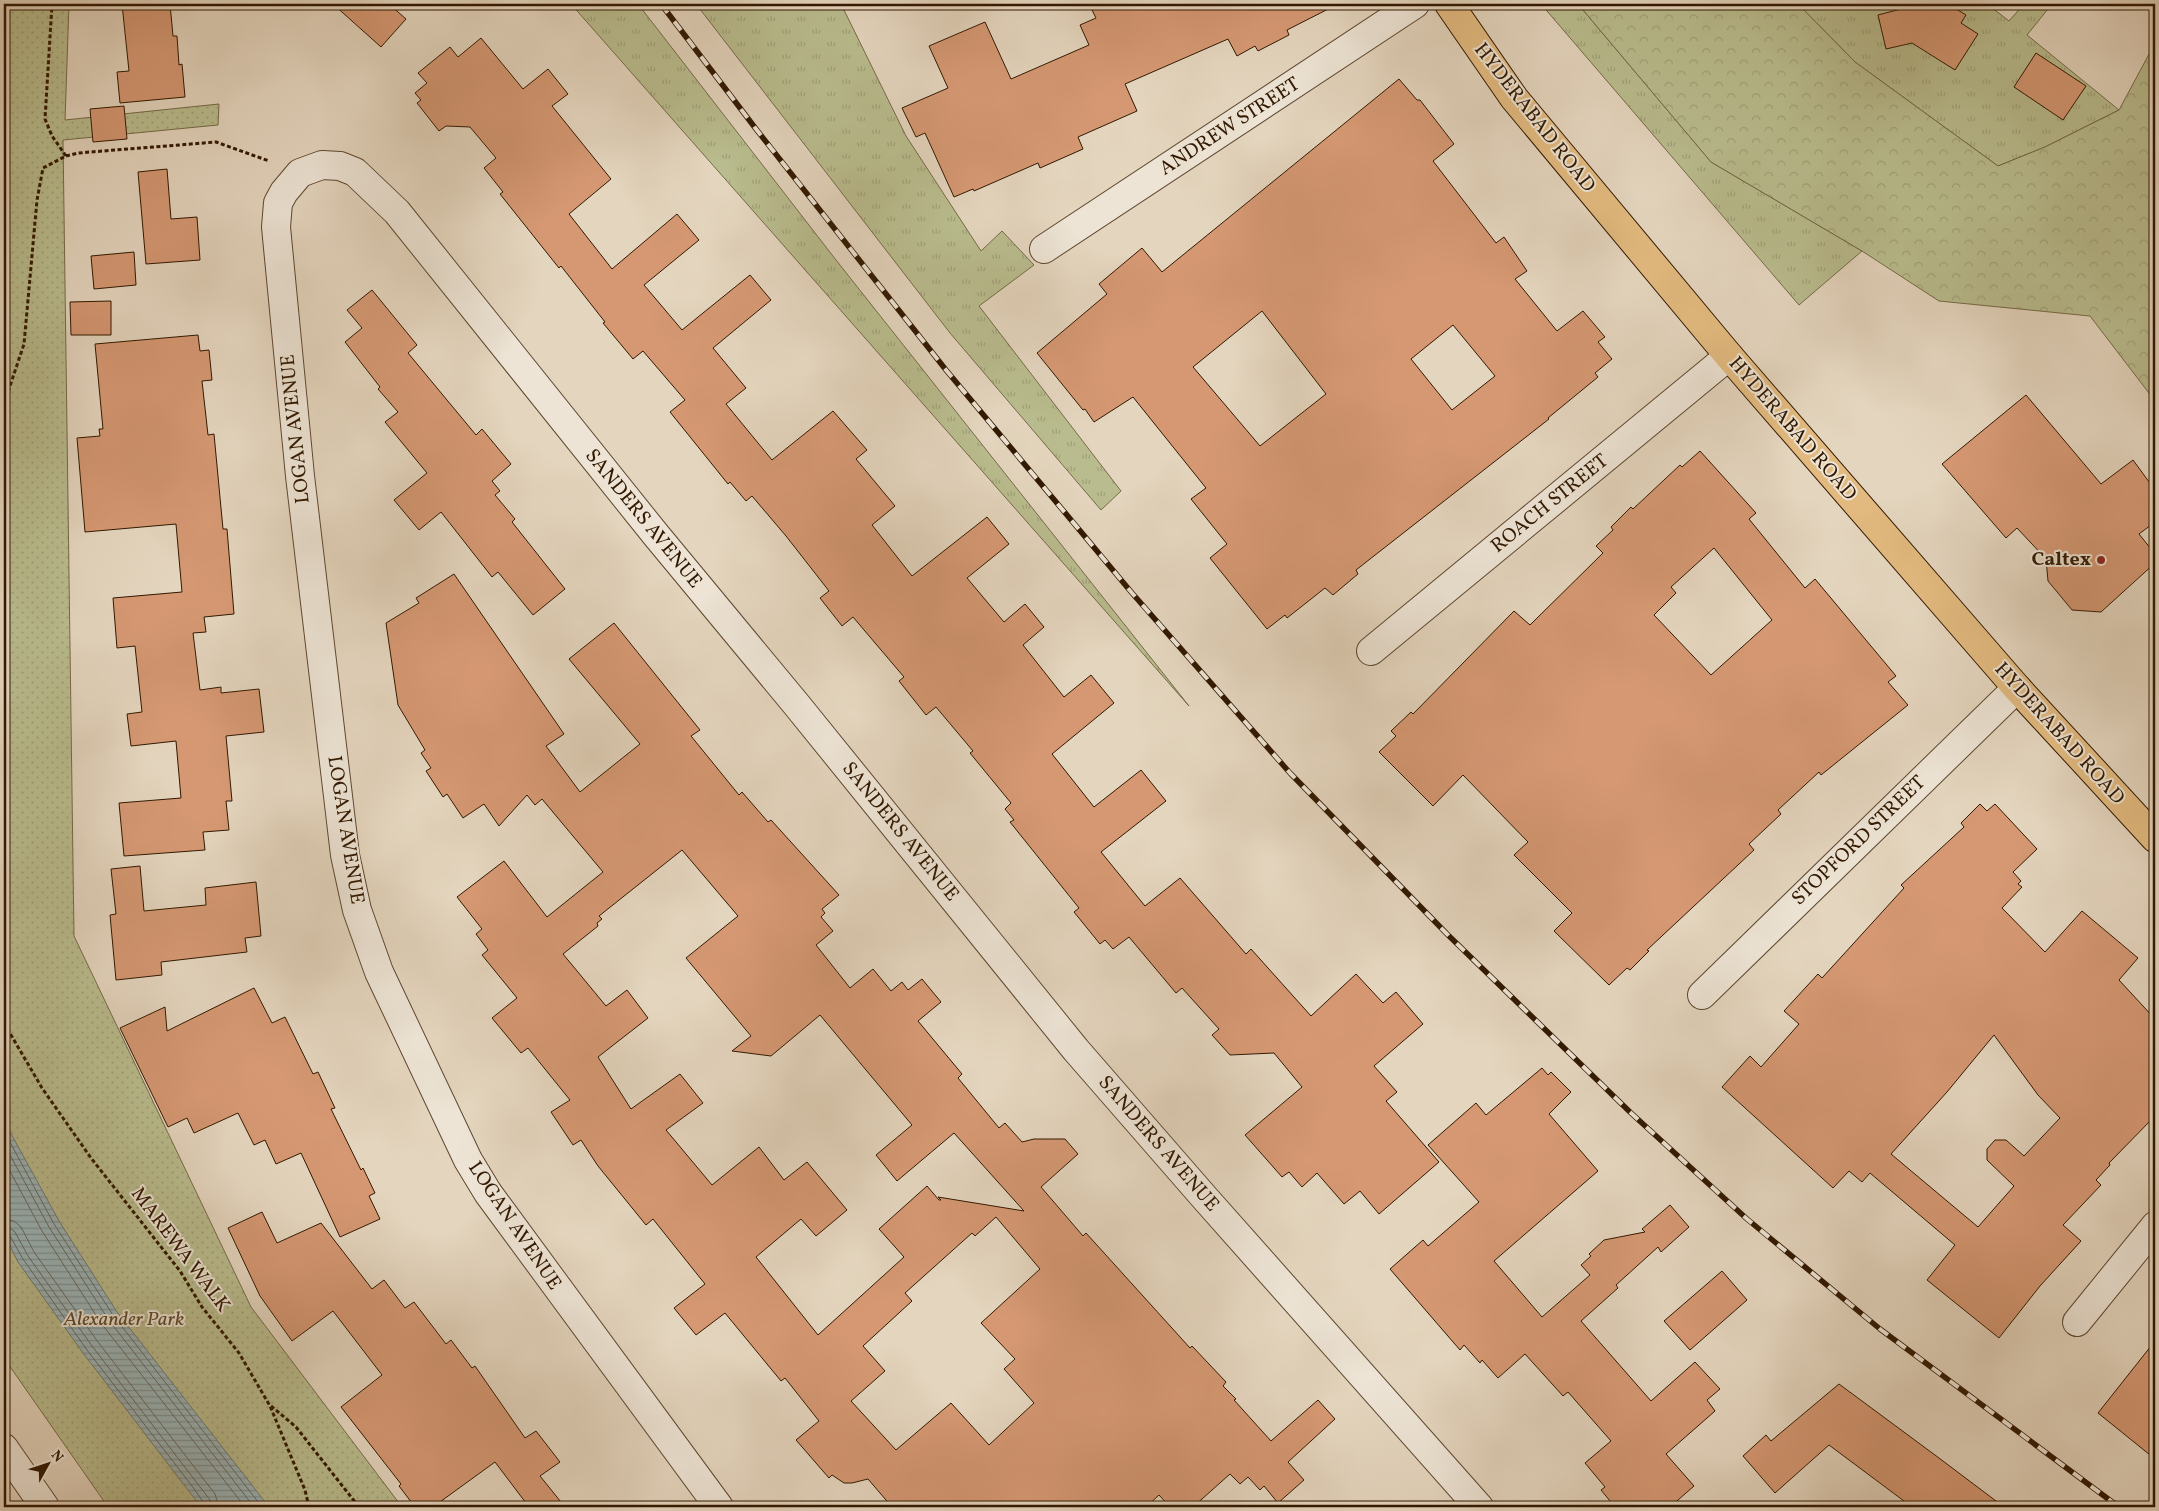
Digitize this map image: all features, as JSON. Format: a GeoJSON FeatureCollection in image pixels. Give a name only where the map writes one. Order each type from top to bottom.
{"type":"FeatureCollection","features":[{"type":"Feature","properties":{"kind":"main road","name":"HYDERABAD ROAD"},"geometry":{"type":"LineString","coordinates":[[1449,4],[1514,98],[1729,356],[2017,688],[2155,838]]}},
{"type":"Feature","properties":{"kind":"street","name":"ANDREW STREET"},"geometry":{"type":"LineString","coordinates":[[1044,249],[1415,4]]}},
{"type":"Feature","properties":{"kind":"street","name":"SANDERS AVENUE"},"geometry":{"type":"LineString","coordinates":[[311,169],[340,166],[355,172],[398,212],[656,535],[796,704],[1076,1050],[1479,1507]]}},
{"type":"Feature","properties":{"kind":"street","name":"LOGAN AVENUE"},"geometry":{"type":"LineString","coordinates":[[311,169],[284,192],[278,203],[276,227],[304,506],[345,855],[357,910],[379,972],[468,1160],[488,1193],[719,1507]]}},
{"type":"Feature","properties":{"kind":"street","name":"ROACH STREET"},"geometry":{"type":"LineString","coordinates":[[1371,651],[1729,356]]}},
{"type":"Feature","properties":{"kind":"street","name":"STOPFORD STREET"},"geometry":{"type":"LineString","coordinates":[[1702,994],[2017,688]]}},
{"type":"Feature","properties":{"kind":"street"},"geometry":{"type":"LineString","coordinates":[[2077,1322],[2155,1226]]}},
{"type":"Feature","properties":{"kind":"street"},"geometry":{"type":"LineString","coordinates":[[4,1448],[45,1507]]}},
{"type":"Feature","properties":{"kind":"path"},"geometry":{"type":"LineString","coordinates":[[52,4],[45,119],[52,136],[66,156]]}},
{"type":"Feature","properties":{"kind":"path"},"geometry":{"type":"LineString","coordinates":[[4,404],[24,344],[37,200],[43,168],[66,156],[216,142],[311,169]]}},
{"type":"Feature","properties":{"kind":"path","name":"MAREWA WALK"},"geometry":{"type":"LineString","coordinates":[[4,1023],[42,1088],[91,1158],[180,1271],[202,1307],[239,1353],[270,1406],[306,1490],[309,1507]]}},
{"type":"Feature","properties":{"kind":"path"},"geometry":{"type":"LineString","coordinates":[[270,1406],[296,1427],[359,1507]]}},
{"type":"Feature","properties":{"kind":"green space","name":"Alexander Park"},"geometry":{"type":"Polygon","coordinates":[[[4,4],[69,4],[65,120],[219,104],[218,125],[63,140],[74,936],[251,1307],[402,1507],[108,1507],[4,1358],[4,4]]]}},
{"type":"Feature","properties":{"kind":"green space"},"geometry":{"type":"Polygon","coordinates":[[[571,4],[638,4],[836,260],[1189,706],[571,4]]]}},
{"type":"Feature","properties":{"kind":"green space"},"geometry":{"type":"Polygon","coordinates":[[[696,4],[841,4],[906,136],[981,251],[1002,231],[1034,265],[979,306],[1121,491],[1101,510],[950,333],[696,4]]]}},
{"type":"Feature","properties":{"kind":"green space"},"geometry":{"type":"Polygon","coordinates":[[[1541,4],[1578,4],[1711,162],[1862,251],[1799,305],[1541,4]]]}},
{"type":"Feature","properties":{"kind":"green space"},"geometry":{"type":"Polygon","coordinates":[[[1578,4],[1798,4],[1855,62],[1998,166],[2045,147],[2119,110],[2155,43],[2155,401],[2090,316],[1939,301],[1862,251],[1711,162],[1578,4]]]}},
{"type":"Feature","properties":{"kind":"green space"},"geometry":{"type":"Polygon","coordinates":[[[1798,4],[1987,4],[2009,21],[2024,4],[2052,4],[2027,35],[2119,110],[2045,147],[1998,166],[1855,62],[1798,4]]]}},
{"type":"Feature","properties":{"kind":"water"},"geometry":{"type":"Polygon","coordinates":[[[4,1121],[59,1221],[117,1312],[269,1507],[201,1507],[83,1353],[18,1262],[4,1234],[4,1121]]]}},
{"type":"Feature","properties":{"kind":"building"},"geometry":{"type":"Polygon","coordinates":[[[122,4],[170,4],[173,36],[177,36],[179,65],[182,64],[185,97],[120,103],[117,72],[129,71],[122,4]]]}},
{"type":"Feature","properties":{"kind":"building"},"geometry":{"type":"Polygon","coordinates":[[[333,4],[389,4],[406,19],[381,47],[333,4]]]}},
{"type":"Feature","properties":{"kind":"building"},"geometry":{"type":"Polygon","coordinates":[[[1089,4],[1338,4],[1287,30],[1289,35],[1258,51],[1255,46],[1237,56],[1228,39],[1125,84],[1137,111],[1078,137],[1083,149],[1040,168],[1038,163],[974,191],[973,189],[954,197],[925,133],[916,137],[902,108],[948,88],[929,46],[985,22],[1011,79],[1089,45],[1080,25],[1096,18],[1089,4]]]}},
{"type":"Feature","properties":{"kind":"building"},"geometry":{"type":"Polygon","coordinates":[[[1905,4],[1948,4],[1966,15],[1961,23],[1978,34],[1955,70],[1912,43],[1886,49],[1878,15],[1901,9],[1905,4]]]}},
{"type":"Feature","properties":{"kind":"building"},"geometry":{"type":"Polygon","coordinates":[[[481,38],[523,89],[548,69],[568,94],[552,106],[611,179],[569,214],[612,269],[677,214],[699,240],[644,285],[682,330],[750,275],[771,300],[713,348],[746,388],[726,404],[772,460],[833,411],[867,450],[856,459],[895,506],[872,525],[912,576],[987,517],[1009,544],[967,578],[1004,622],[1025,604],[1044,627],[1023,645],[1064,697],[1091,675],[1114,703],[1052,754],[1094,807],[1141,770],[1166,801],[1101,852],[1145,906],[1180,878],[1246,954],[1251,949],[1311,1016],[1356,974],[1383,1003],[1396,992],[1423,1024],[1374,1066],[1397,1092],[1386,1101],[1439,1162],[1379,1214],[1360,1191],[1344,1204],[1317,1173],[1302,1187],[1289,1172],[1282,1177],[1245,1135],[1302,1087],[1274,1053],[1230,1055],[1212,1035],[1219,1029],[1182,988],[1176,993],[1129,937],[1113,949],[1105,940],[1100,944],[1074,912],[1079,908],[1010,822],[1014,820],[1005,809],[1011,803],[970,753],[973,751],[936,707],[926,715],[899,681],[904,677],[853,617],[842,626],[820,598],[829,591],[786,536],[752,496],[746,501],[730,482],[728,484],[670,412],[685,400],[643,351],[633,359],[603,323],[605,322],[561,266],[559,268],[500,194],[503,192],[484,168],[496,158],[470,127],[446,126],[439,131],[417,103],[421,100],[415,93],[427,83],[418,73],[450,47],[458,57],[481,38]]]}},
{"type":"Feature","properties":{"kind":"building"},"geometry":{"type":"Polygon","coordinates":[[[2036,53],[2086,86],[2063,120],[2014,87],[2036,53]]]}},
{"type":"Feature","properties":{"kind":"building"},"geometry":{"type":"Polygon","coordinates":[[[1399,79],[1417,100],[1420,100],[1454,144],[1433,161],[1496,243],[1504,237],[1527,271],[1515,279],[1557,331],[1583,311],[1605,337],[1598,342],[1612,359],[1595,373],[1598,377],[1549,419],[1356,570],[1358,574],[1333,595],[1325,588],[1287,618],[1285,615],[1267,629],[1210,558],[1227,544],[1191,499],[1206,488],[1133,397],[1094,422],[1037,353],[1107,294],[1099,284],[1142,248],[1162,272],[1399,79]],[[1262,311],[1193,367],[1260,446],[1326,394],[1262,311]],[[1453,325],[1411,359],[1452,410],[1495,376],[1453,325]]]}},
{"type":"Feature","properties":{"kind":"building"},"geometry":{"type":"Polygon","coordinates":[[[124,106],[127,139],[93,142],[90,109],[124,106]]]}},
{"type":"Feature","properties":{"kind":"building"},"geometry":{"type":"Polygon","coordinates":[[[167,169],[171,219],[197,217],[200,260],[146,264],[138,172],[167,169]]]}},
{"type":"Feature","properties":{"kind":"building"},"geometry":{"type":"Polygon","coordinates":[[[134,252],[136,285],[94,289],[91,256],[134,252]]]}},
{"type":"Feature","properties":{"kind":"building"},"geometry":{"type":"Polygon","coordinates":[[[372,290],[417,345],[408,353],[476,435],[482,429],[511,464],[492,481],[500,491],[495,495],[515,519],[512,522],[565,589],[533,615],[498,572],[492,577],[441,512],[419,530],[394,500],[427,473],[385,422],[398,412],[378,389],[380,387],[345,342],[362,328],[347,310],[372,290]]]}},
{"type":"Feature","properties":{"kind":"building"},"geometry":{"type":"Polygon","coordinates":[[[111,301],[111,335],[71,335],[70,302],[111,301]]]}},
{"type":"Feature","properties":{"kind":"building"},"geometry":{"type":"Polygon","coordinates":[[[198,335],[200,351],[209,350],[212,380],[202,381],[208,435],[214,434],[223,529],[227,529],[234,614],[204,617],[206,632],[193,633],[200,690],[221,687],[221,693],[259,689],[264,732],[226,736],[232,801],[226,801],[229,830],[203,832],[205,850],[124,856],[119,803],[181,798],[176,741],[131,746],[127,714],[142,712],[135,646],[117,648],[113,598],[182,592],[176,524],[85,532],[77,438],[100,436],[99,429],[103,429],[95,344],[198,335]]]}},
{"type":"Feature","properties":{"kind":"building"},"geometry":{"type":"Polygon","coordinates":[[[2026,395],[2101,484],[2133,460],[2155,490],[2155,522],[2139,534],[2155,554],[2155,563],[2101,612],[2072,610],[2048,581],[2046,559],[2017,528],[2006,538],[1942,464],[2026,395]]]}},
{"type":"Feature","properties":{"kind":"building"},"geometry":{"type":"Polygon","coordinates":[[[1700,451],[1756,513],[1749,519],[1805,588],[1815,579],[1896,676],[1888,682],[1908,705],[1821,775],[1819,772],[1778,810],[1781,814],[1749,844],[1754,850],[1647,950],[1649,951],[1630,970],[1627,968],[1609,985],[1554,931],[1572,913],[1514,855],[1528,842],[1463,775],[1433,806],[1379,752],[1396,736],[1391,731],[1411,712],[1413,714],[1514,611],[1530,625],[1603,553],[1596,546],[1613,530],[1611,527],[1631,507],[1633,509],[1680,465],[1682,467],[1700,451]],[[1714,548],[1671,587],[1676,593],[1654,615],[1711,675],[1772,620],[1714,548]]]}},
{"type":"Feature","properties":{"kind":"building"},"geometry":{"type":"Polygon","coordinates":[[[454,574],[564,734],[546,746],[580,792],[640,744],[569,659],[614,623],[700,730],[691,736],[739,795],[742,792],[768,822],[771,820],[839,895],[822,909],[825,913],[821,917],[833,931],[816,945],[850,988],[873,969],[891,991],[902,982],[908,990],[922,979],[941,1002],[918,1021],[962,1074],[958,1078],[999,1128],[1005,1123],[1022,1142],[1034,1139],[1065,1139],[1078,1154],[1041,1187],[1083,1236],[1086,1233],[1190,1348],[1192,1346],[1226,1382],[1223,1386],[1271,1441],[1318,1400],[1335,1419],[1288,1462],[1304,1480],[1278,1503],[1264,1486],[1260,1490],[1248,1477],[1240,1484],[1230,1474],[1193,1507],[1170,1507],[1159,1495],[1146,1507],[892,1507],[868,1479],[844,1483],[832,1475],[829,1478],[796,1440],[819,1421],[785,1378],[781,1381],[725,1313],[696,1335],[674,1308],[705,1284],[653,1219],[646,1225],[598,1166],[581,1140],[573,1145],[551,1112],[570,1100],[528,1048],[521,1053],[492,1018],[517,998],[482,955],[488,950],[476,934],[482,929],[457,897],[504,861],[547,917],[603,872],[542,799],[535,805],[527,795],[499,826],[484,804],[463,818],[447,794],[443,797],[426,771],[431,768],[421,753],[425,750],[398,705],[386,623],[419,603],[416,598],[454,574]],[[682,850],[599,916],[602,919],[597,923],[598,926],[563,954],[606,1006],[627,990],[648,1018],[598,1057],[631,1109],[680,1074],[703,1103],[666,1130],[712,1185],[759,1147],[784,1180],[807,1162],[847,1210],[816,1236],[801,1219],[756,1257],[818,1335],[904,1257],[879,1229],[927,1186],[939,1200],[941,1200],[938,1197],[1024,1211],[954,1133],[897,1181],[876,1155],[912,1125],[820,1015],[771,1056],[732,1051],[751,1036],[686,958],[738,916],[682,850]],[[996,1217],[975,1236],[972,1233],[905,1293],[912,1301],[863,1346],[885,1371],[851,1401],[896,1450],[951,1403],[989,1445],[1034,1403],[1004,1369],[1015,1359],[981,1323],[1040,1269],[996,1217]]]}},
{"type":"Feature","properties":{"kind":"building"},"geometry":{"type":"Polygon","coordinates":[[[1980,804],[1987,811],[1995,804],[2037,849],[2013,872],[2021,881],[2018,884],[2022,887],[2002,908],[2045,952],[2082,911],[2138,958],[2119,980],[2155,1019],[2155,1116],[2109,1163],[2110,1165],[2096,1180],[2101,1185],[2063,1225],[2081,1241],[2040,1286],[1999,1338],[1927,1280],[1955,1245],[1870,1173],[1862,1182],[1849,1171],[1833,1188],[1722,1087],[1750,1056],[1761,1067],[1799,1024],[1784,1011],[1818,974],[1822,978],[1904,888],[1901,885],[1964,827],[1961,823],[1980,804]],[[1994,1035],[1947,1092],[1891,1154],[1978,1227],[2014,1186],[1987,1160],[1987,1149],[1995,1140],[2006,1140],[2024,1156],[2060,1118],[2038,1095],[1994,1035]]]}},
{"type":"Feature","properties":{"kind":"building"},"geometry":{"type":"Polygon","coordinates":[[[140,866],[144,911],[206,905],[205,888],[256,882],[261,936],[245,938],[247,952],[161,962],[162,975],[116,980],[110,915],[116,914],[111,869],[140,866]]]}},
{"type":"Feature","properties":{"kind":"building"},"geometry":{"type":"Polygon","coordinates":[[[254,988],[272,1023],[285,1017],[313,1074],[318,1072],[335,1108],[331,1109],[361,1170],[363,1168],[375,1193],[369,1196],[380,1219],[340,1237],[301,1153],[276,1164],[265,1140],[254,1145],[238,1113],[194,1133],[187,1118],[168,1127],[120,1028],[165,1007],[167,1031],[254,988]]]}},
{"type":"Feature","properties":{"kind":"building"},"geometry":{"type":"Polygon","coordinates":[[[1542,1068],[1548,1075],[1551,1072],[1571,1092],[1549,1114],[1598,1171],[1494,1261],[1542,1317],[1590,1275],[1581,1265],[1591,1256],[1589,1254],[1604,1240],[1645,1232],[1642,1229],[1670,1205],[1689,1227],[1661,1252],[1658,1247],[1616,1285],[1618,1288],[1581,1321],[1651,1401],[1695,1362],[1720,1389],[1707,1400],[1715,1411],[1666,1454],[1694,1486],[1670,1507],[1615,1507],[1601,1490],[1605,1487],[1585,1463],[1611,1441],[1568,1392],[1563,1396],[1525,1354],[1498,1378],[1482,1360],[1480,1363],[1464,1345],[1460,1350],[1390,1269],[1423,1240],[1428,1246],[1479,1202],[1428,1145],[1476,1103],[1486,1115],[1542,1068]]]}},
{"type":"Feature","properties":{"kind":"building"},"geometry":{"type":"Polygon","coordinates":[[[262,1212],[277,1243],[321,1223],[372,1289],[384,1280],[405,1308],[414,1302],[446,1344],[451,1340],[472,1368],[475,1366],[525,1438],[536,1431],[560,1462],[540,1476],[565,1507],[529,1507],[495,1462],[433,1507],[415,1507],[399,1486],[401,1484],[341,1407],[382,1375],[333,1311],[292,1341],[260,1296],[228,1228],[262,1212]]]}},
{"type":"Feature","properties":{"kind":"building"},"geometry":{"type":"Polygon","coordinates":[[[1722,1271],[1747,1300],[1690,1350],[1664,1321],[1722,1271]]]}},
{"type":"Feature","properties":{"kind":"building"},"geometry":{"type":"Polygon","coordinates":[[[2155,1341],[2155,1459],[2098,1413],[2155,1341]]]}},
{"type":"Feature","properties":{"kind":"building"},"geometry":{"type":"Polygon","coordinates":[[[1839,1384],[2004,1507],[1912,1507],[1829,1445],[1775,1493],[1743,1456],[1766,1435],[1771,1441],[1839,1384]]]}},
{"type":"Feature","properties":{"kind":"railway"},"geometry":{"type":"LineString","coordinates":[[661,4],[756,129],[946,370],[1132,593],[1290,773],[1448,935],[1631,1113],[1747,1219],[1880,1329],[2119,1507]]}},
{"type":"Feature","properties":{"kind":"place","name":"Caltex"},"geometry":{"type":"Point","coordinates":[2101,560]}}]}
